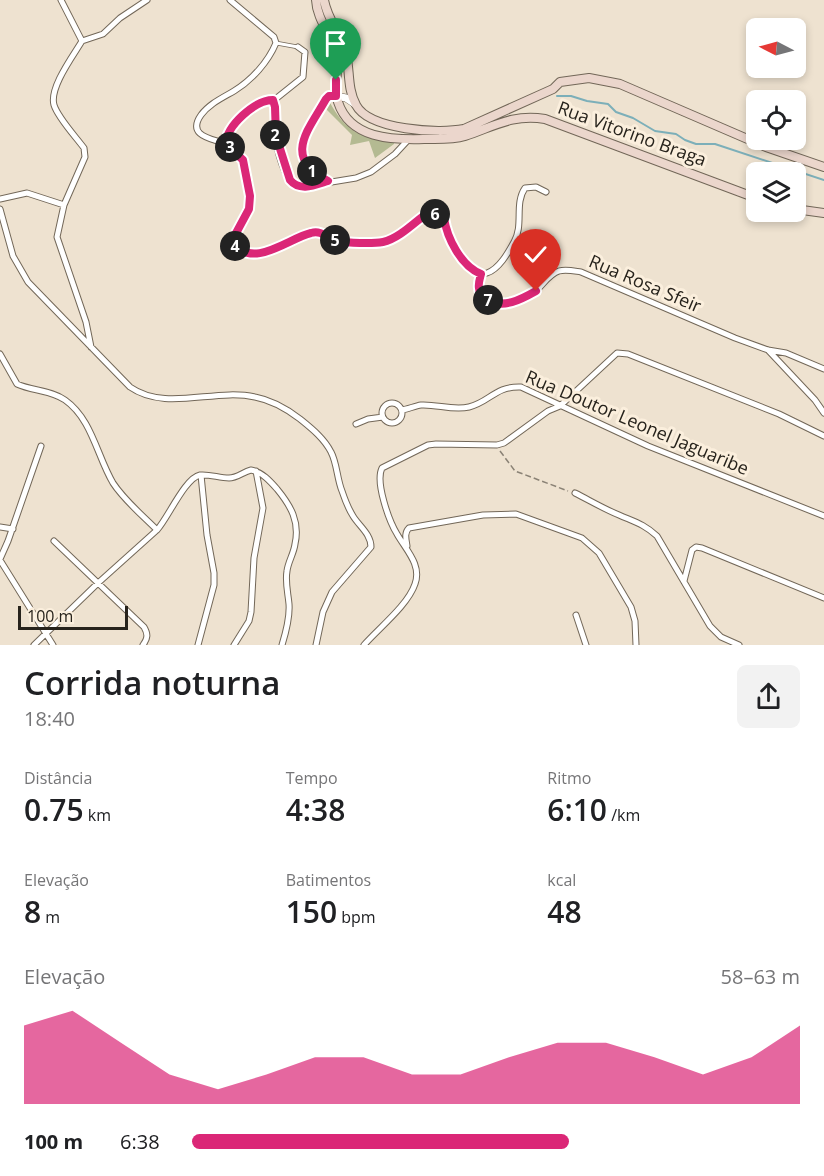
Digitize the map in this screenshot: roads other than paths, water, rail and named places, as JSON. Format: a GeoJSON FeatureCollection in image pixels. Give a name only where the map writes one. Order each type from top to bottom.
{"type":"FeatureCollection","features":[{"type":"Feature","properties":{"kind":"main road"},"geometry":{"type":"LineString","coordinates":[[316,0],[319,17],[337,57],[336,96]]}},
{"type":"Feature","properties":{"kind":"main road"},"geometry":{"type":"LineString","coordinates":[[324,0],[327,14],[344,48],[350,88],[355,104],[372,120],[390,126],[449,131],[464,129],[553,89],[560,82],[600,79],[629,87],[766,147],[824,167]]}},
{"type":"Feature","properties":{"kind":"main road","name":"Rua Vitorino Braga"},"geometry":{"type":"LineString","coordinates":[[336,96],[347,117],[369,134],[408,140],[448,139],[517,118],[545,119],[746,194]]}},
{"type":"Feature","properties":{"kind":"main road"},"geometry":{"type":"LineString","coordinates":[[806,210],[824,213]]}},
{"type":"Feature","properties":{"kind":"street"},"geometry":{"type":"LineString","coordinates":[[61,0],[82,41]]}},
{"type":"Feature","properties":{"kind":"street"},"geometry":{"type":"LineString","coordinates":[[92,349],[86,321],[57,237],[64,205],[85,157],[84,148],[57,110],[55,91],[71,57],[82,41],[103,34],[120,18],[147,0]]}},
{"type":"Feature","properties":{"kind":"street"},"geometry":{"type":"LineString","coordinates":[[230,0],[274,37],[276,43],[269,58],[248,80],[215,102],[200,116],[197,127],[200,134],[209,140],[226,144],[243,160],[250,196],[249,209],[235,235],[234,244],[243,252],[261,252],[279,248],[308,233],[317,232],[336,241],[383,242],[390,240],[426,214],[433,213],[444,218],[452,244],[471,268],[481,274],[492,270],[502,261],[515,240],[520,219],[520,196],[525,188],[536,187],[546,192]]}},
{"type":"Feature","properties":{"kind":"street"},"geometry":{"type":"LineString","coordinates":[[226,144],[226,139],[240,117],[265,101],[273,100],[303,77],[305,52],[298,47]]}},
{"type":"Feature","properties":{"kind":"street"},"geometry":{"type":"LineString","coordinates":[[328,181],[315,174],[310,168],[305,160],[302,143],[329,96],[346,98],[355,104]]}},
{"type":"Feature","properties":{"kind":"street"},"geometry":{"type":"LineString","coordinates":[[273,100],[276,136],[290,180],[292,184],[301,187],[356,178],[371,172],[395,154],[408,140]]}},
{"type":"Feature","properties":{"kind":"street"},"geometry":{"type":"LineString","coordinates":[[0,199],[27,193],[64,205]]}},
{"type":"Feature","properties":{"kind":"street"},"geometry":{"type":"LineString","coordinates":[[0,209],[13,256],[28,282],[114,372],[139,394],[165,398],[256,397],[277,404],[292,414],[313,429],[327,445],[333,455],[339,484],[347,506],[353,518],[369,536],[371,546],[332,591],[323,612],[316,645]]}},
{"type":"Feature","properties":{"kind":"street","name":"Rua Rosa Sfeir"},"geometry":{"type":"LineString","coordinates":[[481,274],[478,288],[482,295],[489,301],[500,304],[536,291],[557,272],[565,270],[581,272],[735,339],[786,354],[824,369]]}},
{"type":"Feature","properties":{"kind":"street"},"geometry":{"type":"LineString","coordinates":[[768,350],[815,400],[824,413]]}},
{"type":"Feature","properties":{"kind":"street"},"geometry":{"type":"LineString","coordinates":[[408,548],[395,531],[380,485],[382,468],[428,445],[497,445],[512,439],[548,411],[560,405],[612,356],[622,353],[779,414],[824,436]]}},
{"type":"Feature","properties":{"kind":"street"},"geometry":{"type":"LineString","coordinates":[[0,354],[14,380],[24,387],[63,399],[73,407],[86,426],[119,491],[157,530]]}},
{"type":"Feature","properties":{"kind":"street","name":"Rua Doutor Leonel Jaguaribe"},"geometry":{"type":"LineString","coordinates":[[402,410],[421,405],[461,408],[471,406],[500,389],[521,387],[648,446],[824,516]]}},
{"type":"Feature","properties":{"kind":"street","name":"Rua Doutor Leonel Jaguaribe"},"geometry":{"type":"LineString","coordinates":[[388,404],[394,404],[402,410],[399,419],[394,422],[382,417],[383,409],[388,404]]}},
{"type":"Feature","properties":{"kind":"street"},"geometry":{"type":"LineString","coordinates":[[356,424],[382,417]]}},
{"type":"Feature","properties":{"kind":"street"},"geometry":{"type":"LineString","coordinates":[[41,446],[0,560],[53,645]]}},
{"type":"Feature","properties":{"kind":"street"},"geometry":{"type":"LineString","coordinates":[[234,645],[249,621],[251,612],[254,558],[263,508],[256,471]]}},
{"type":"Feature","properties":{"kind":"street"},"geometry":{"type":"LineString","coordinates":[[34,645],[157,530],[194,478],[201,475],[228,478],[256,471],[274,485],[294,514],[295,545],[287,571],[289,606],[282,645]]}},
{"type":"Feature","properties":{"kind":"street"},"geometry":{"type":"LineString","coordinates":[[198,645],[214,585],[201,475]]}},
{"type":"Feature","properties":{"kind":"street"},"geometry":{"type":"LineString","coordinates":[[575,493],[620,516],[636,520],[657,536],[715,632],[739,645]]}},
{"type":"Feature","properties":{"kind":"street"},"geometry":{"type":"LineString","coordinates":[[364,645],[408,598],[414,587],[417,578],[416,568],[405,536],[409,528],[506,513],[526,516],[582,538],[599,553],[631,607],[635,621],[636,645]]}},
{"type":"Feature","properties":{"kind":"street"},"geometry":{"type":"LineString","coordinates":[[0,527],[13,529]]}},
{"type":"Feature","properties":{"kind":"street"},"geometry":{"type":"LineString","coordinates":[[54,541],[144,627],[148,633],[143,645]]}},
{"type":"Feature","properties":{"kind":"street"},"geometry":{"type":"LineString","coordinates":[[684,581],[692,550],[702,548],[824,598]]}},
{"type":"Feature","properties":{"kind":"street"},"geometry":{"type":"LineString","coordinates":[[576,615],[586,645]]}},
{"type":"Feature","properties":{"kind":"lane"},"geometry":{"type":"LineString","coordinates":[[276,43],[298,47]]}},
{"type":"Feature","properties":{"kind":"waterway"},"geometry":{"type":"LineString","coordinates":[[557,96],[571,96],[608,104],[616,112],[633,118],[655,131],[676,134],[696,144],[715,144],[824,180]]}}]}
